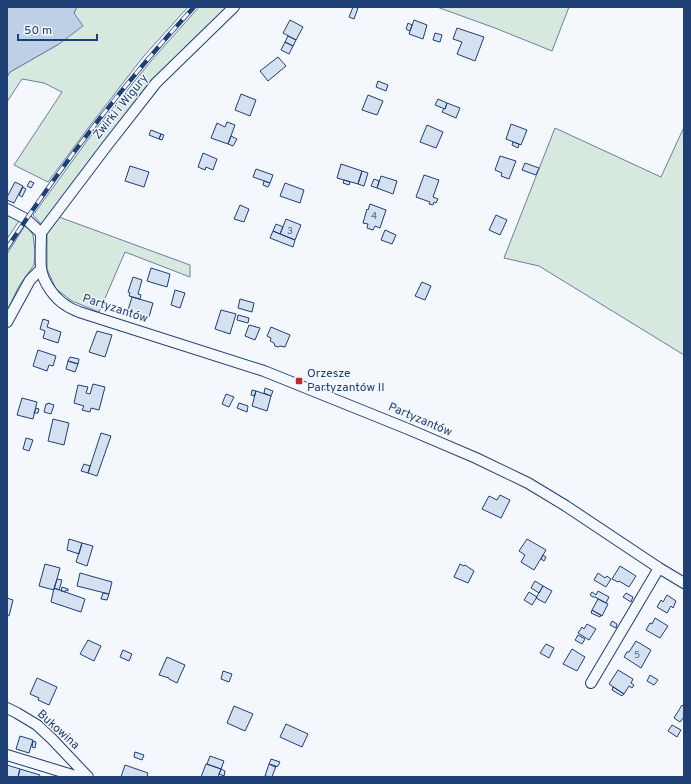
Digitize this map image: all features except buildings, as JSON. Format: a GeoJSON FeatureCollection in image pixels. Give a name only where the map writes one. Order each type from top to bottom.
{"type":"FeatureCollection","features":[{"type":"Feature","properties":{"kind":"street","name":"Żwirki i Wigury"},"geometry":{"type":"LineString","coordinates":[[41,233],[156,83],[234,7]]}},
{"type":"Feature","properties":{"kind":"street"},"geometry":{"type":"LineString","coordinates":[[7,209],[26,219],[41,233]]}},
{"type":"Feature","properties":{"kind":"street","name":"Partyzantów"},"geometry":{"type":"LineString","coordinates":[[41,233],[41,269],[45,280],[51,291],[59,300],[68,306],[79,312],[264,371],[476,458],[528,484],[566,506],[684,584]]}},
{"type":"Feature","properties":{"kind":"street"},"geometry":{"type":"LineString","coordinates":[[7,322],[30,280],[41,269]]}},
{"type":"Feature","properties":{"kind":"street"},"geometry":{"type":"LineString","coordinates":[[591,682],[659,568]]}},
{"type":"Feature","properties":{"kind":"street","name":"Bukowina"},"geometry":{"type":"LineString","coordinates":[[7,708],[37,725],[88,777]]}},
{"type":"Feature","properties":{"kind":"street"},"geometry":{"type":"LineString","coordinates":[[7,755],[79,777]]}},
{"type":"Feature","properties":{"kind":"shaded area"},"geometry":{"type":"Polygon","coordinates":[[[77,7],[188,7],[143,57],[48,182],[14,165],[62,92],[44,83],[22,79],[7,102],[7,77],[10,72],[59,44],[77,7]]]}},
{"type":"Feature","properties":{"kind":"shaded area"},"geometry":{"type":"Polygon","coordinates":[[[199,7],[228,7],[159,75],[74,181],[42,225],[33,215],[95,130],[151,61],[199,7]]]}},
{"type":"Feature","properties":{"kind":"shaded area"},"geometry":{"type":"Polygon","coordinates":[[[437,7],[569,7],[552,51],[437,7]]]}},
{"type":"Feature","properties":{"kind":"shaded area"},"geometry":{"type":"Polygon","coordinates":[[[684,127],[684,355],[539,266],[504,258],[555,128],[661,177],[684,127]]]}},
{"type":"Feature","properties":{"kind":"shaded area"},"geometry":{"type":"Polygon","coordinates":[[[7,215],[19,221],[7,239],[7,215]]]}},
{"type":"Feature","properties":{"kind":"shaded area"},"geometry":{"type":"Polygon","coordinates":[[[59,217],[190,265],[190,277],[125,252],[99,312],[72,301],[56,289],[47,269],[47,234],[59,217]]]}},
{"type":"Feature","properties":{"kind":"shaded area"},"geometry":{"type":"Polygon","coordinates":[[[26,224],[33,235],[35,252],[34,265],[19,286],[7,311],[7,254],[26,224]]]}},
{"type":"Feature","properties":{"kind":"water"},"geometry":{"type":"Polygon","coordinates":[[[7,7],[77,7],[74,13],[83,26],[59,44],[10,72],[7,77],[7,7]]]}},
{"type":"Feature","properties":{"kind":"railway"},"geometry":{"type":"LineString","coordinates":[[7,248],[50,185],[119,94],[168,35],[194,7]]}},
{"type":"Feature","properties":{"kind":"place","name":"Orzesze Partyzantów II"},"geometry":{"type":"Point","coordinates":[299,381]}}]}
